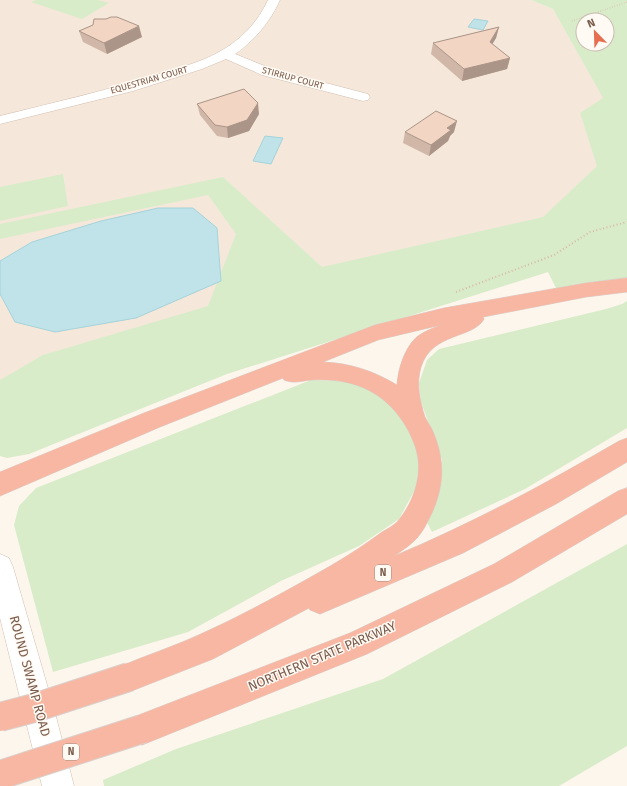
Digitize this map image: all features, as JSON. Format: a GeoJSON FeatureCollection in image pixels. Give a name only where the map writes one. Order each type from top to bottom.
{"type":"FeatureCollection","features":[{"type":"Feature","properties":{"kind":"highway"},"geometry":{"type":"LineString","coordinates":[[0,484],[152,420],[376,333],[444,316],[586,290],[627,285]]}},
{"type":"Feature","properties":{"kind":"highway"},"geometry":{"type":"LineString","coordinates":[[203,649],[306,594],[371,557],[406,531],[420,512],[429,492],[431,470],[429,449],[409,402],[407,384],[411,362],[423,343],[512,303]]}},
{"type":"Feature","properties":{"kind":"highway"},"geometry":{"type":"LineString","coordinates":[[227,391],[304,372],[326,371],[346,373],[361,377],[379,385],[395,396],[416,420]]}},
{"type":"Feature","properties":{"kind":"highway","name":"N"},"geometry":{"type":"LineString","coordinates":[[0,717],[34,708],[129,677],[203,649],[454,544],[548,496],[627,449]]}},
{"type":"Feature","properties":{"kind":"highway","name":"NORTHERN STATE PARKWAY"},"geometry":{"type":"LineString","coordinates":[[0,775],[142,729],[357,644],[503,573],[627,500]]}},
{"type":"Feature","properties":{"kind":"street","name":"EQUESTRIAN COURT"},"geometry":{"type":"LineString","coordinates":[[0,120],[150,82],[210,62],[225,54],[247,38],[263,21],[274,0]]}},
{"type":"Feature","properties":{"kind":"street","name":"STIRRUP COURT"},"geometry":{"type":"LineString","coordinates":[[225,54],[267,72],[363,97]]}},
{"type":"Feature","properties":{"kind":"street","name":"ROUND SWAMP ROAD"},"geometry":{"type":"LineString","coordinates":[[0,567],[39,709],[58,786]]}},
{"type":"Feature","properties":{"kind":"path"},"geometry":{"type":"LineString","coordinates":[[572,21],[627,2]]}},
{"type":"Feature","properties":{"kind":"shaded area"},"geometry":{"type":"Polygon","coordinates":[[[0,0],[531,0],[553,9],[575,48],[575,52],[577,52],[627,139],[627,223],[0,448],[0,0]]]}},
{"type":"Feature","properties":{"kind":"green space"},"geometry":{"type":"Polygon","coordinates":[[[36,0],[98,0],[109,3],[82,19],[31,2],[36,0]]]}},
{"type":"Feature","properties":{"kind":"green space"},"geometry":{"type":"Polygon","coordinates":[[[531,0],[627,0],[627,278],[557,290],[548,272],[227,374],[29,454],[7,458],[0,456],[0,380],[43,355],[208,306],[236,234],[208,195],[0,239],[0,224],[223,177],[322,267],[543,217],[597,166],[580,113],[603,98],[577,52],[615,52],[615,12],[575,12],[575,48],[553,9],[531,0]]]}},
{"type":"Feature","properties":{"kind":"green space"},"geometry":{"type":"Polygon","coordinates":[[[63,174],[68,206],[0,221],[0,187],[63,174]]]}},
{"type":"Feature","properties":{"kind":"green space"},"geometry":{"type":"Polygon","coordinates":[[[627,301],[627,428],[525,489],[432,532],[427,522],[438,493],[442,460],[421,402],[419,383],[427,360],[439,349],[606,309],[627,301]]]}},
{"type":"Feature","properties":{"kind":"green space"},"geometry":{"type":"Polygon","coordinates":[[[311,380],[354,381],[400,408],[420,445],[417,486],[399,519],[359,546],[281,581],[188,632],[53,672],[14,525],[19,506],[36,488],[311,380]]]}},
{"type":"Feature","properties":{"kind":"green space"},"geometry":{"type":"Polygon","coordinates":[[[627,544],[627,746],[559,786],[104,786],[103,780],[176,749],[383,679],[627,544]]]}},
{"type":"Feature","properties":{"kind":"water"},"geometry":{"type":"Polygon","coordinates":[[[474,19],[488,21],[483,30],[468,27],[474,19]]]}},
{"type":"Feature","properties":{"kind":"water"},"geometry":{"type":"Polygon","coordinates":[[[265,136],[283,138],[271,164],[253,161],[265,136]]]}},
{"type":"Feature","properties":{"kind":"water"},"geometry":{"type":"Polygon","coordinates":[[[158,208],[193,208],[217,228],[221,281],[136,318],[55,332],[15,322],[0,294],[0,261],[32,242],[101,221],[158,208]]]}},
{"type":"Feature","properties":{"kind":"building"},"geometry":{"type":"Polygon","coordinates":[[[117,17],[139,26],[104,43],[79,31],[93,25],[94,19],[106,19],[117,17]]]}},
{"type":"Feature","properties":{"kind":"building"},"geometry":{"type":"Polygon","coordinates":[[[499,27],[490,42],[510,58],[464,69],[433,43],[499,27]]]}},
{"type":"Feature","properties":{"kind":"building"},"geometry":{"type":"Polygon","coordinates":[[[244,89],[258,103],[247,120],[227,127],[215,125],[197,104],[244,89]]]}},
{"type":"Feature","properties":{"kind":"building"},"geometry":{"type":"Polygon","coordinates":[[[436,111],[457,121],[447,128],[451,130],[431,145],[405,132],[436,111]]]}}]}
